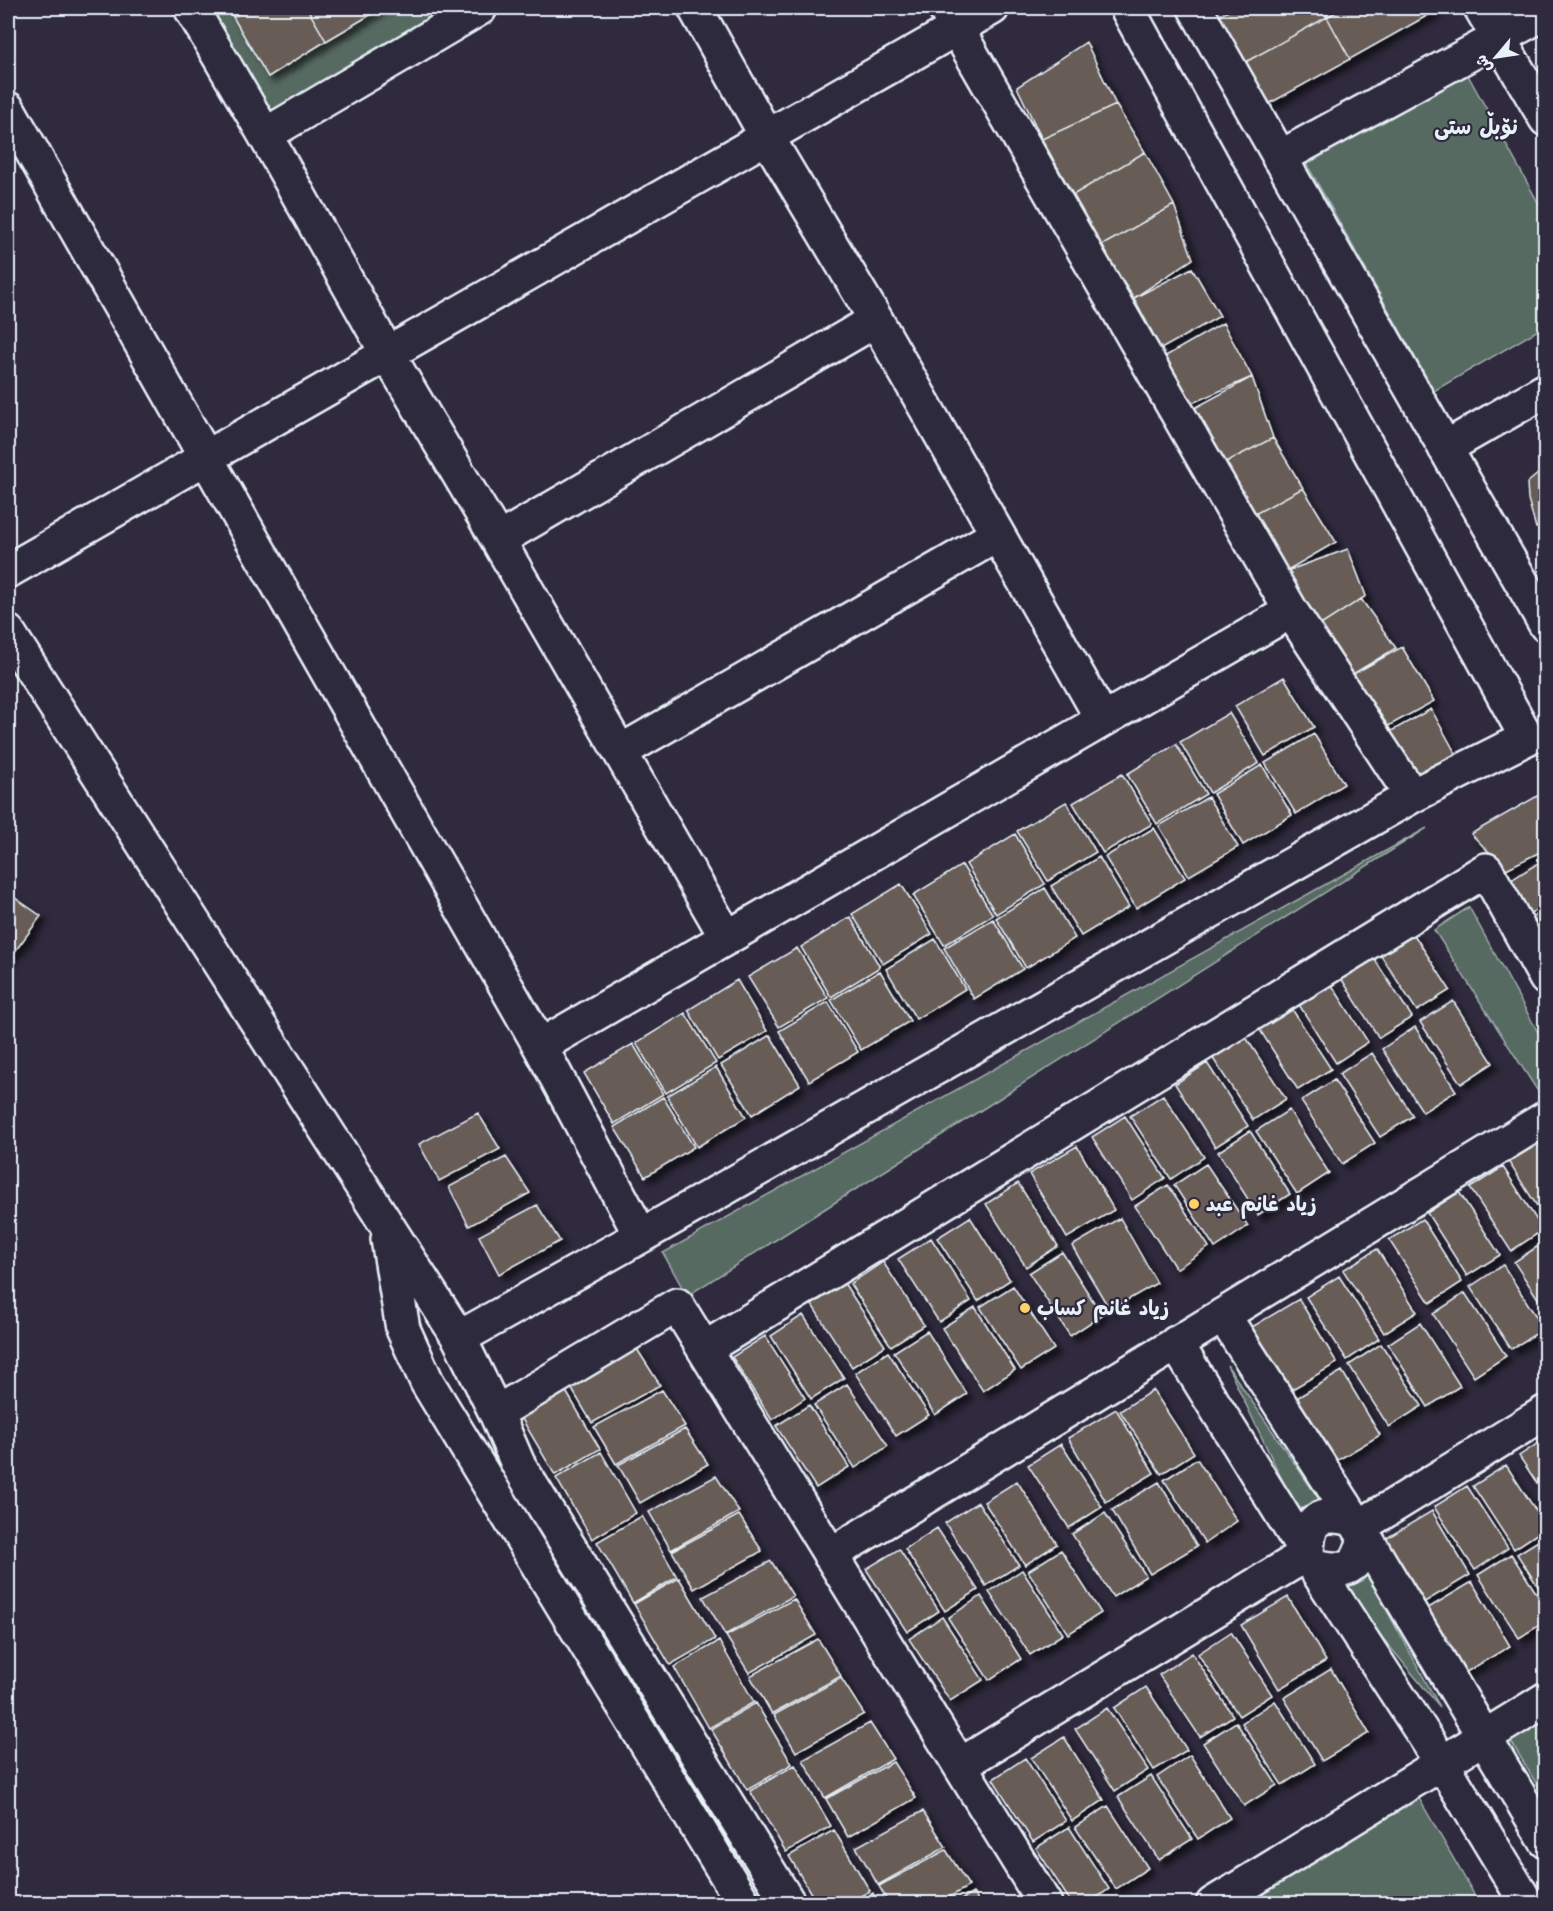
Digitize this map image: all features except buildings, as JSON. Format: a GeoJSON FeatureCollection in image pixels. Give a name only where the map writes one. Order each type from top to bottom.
{"type":"FeatureCollection","features":[{"type":"Feature","properties":{"kind":"street"},"geometry":{"type":"LineString","coordinates":[[191,8],[387,353],[498,540],[727,938]]}},
{"type":"Feature","properties":{"kind":"street"},"geometry":{"type":"LineString","coordinates":[[265,135],[480,8]]}},
{"type":"Feature","properties":{"kind":"street"},"geometry":{"type":"LineString","coordinates":[[695,8],[767,137],[876,320],[1103,720]]}},
{"type":"Feature","properties":{"kind":"street"},"geometry":{"type":"LineString","coordinates":[[8,571],[767,137],[950,18],[992,8]]}},
{"type":"Feature","properties":{"kind":"street"},"geometry":{"type":"LineString","coordinates":[[459,1338],[1412,796],[1527,738],[1127,8]]}},
{"type":"Feature","properties":{"kind":"street"},"geometry":{"type":"LineString","coordinates":[[1195,8],[1545,625]]}},
{"type":"Feature","properties":{"kind":"street"},"geometry":{"type":"LineString","coordinates":[[1482,8],[1545,119]]}},
{"type":"Feature","properties":{"kind":"street"},"geometry":{"type":"LineString","coordinates":[[1279,158],[1545,12]]}},
{"type":"Feature","properties":{"kind":"street"},"geometry":{"type":"LineString","coordinates":[[950,18],[1291,611],[1412,796]]}},
{"type":"Feature","properties":{"kind":"street"},"geometry":{"type":"LineString","coordinates":[[8,109],[204,458],[540,1046],[641,1236]]}},
{"type":"Feature","properties":{"kind":"street"},"geometry":{"type":"LineString","coordinates":[[498,540],[876,320]]}},
{"type":"Feature","properties":{"kind":"street"},"geometry":{"type":"LineString","coordinates":[[1445,448],[1545,390]]}},
{"type":"Feature","properties":{"kind":"street"},"geometry":{"type":"LineString","coordinates":[[620,752],[998,535]]}},
{"type":"Feature","properties":{"kind":"street"},"geometry":{"type":"LineString","coordinates":[[540,1046],[1291,611]]}},
{"type":"Feature","properties":{"kind":"street"},"geometry":{"type":"LineString","coordinates":[[8,632],[459,1338],[518,1464],[789,1904]]}},
{"type":"Feature","properties":{"kind":"street"},"geometry":{"type":"LineString","coordinates":[[704,1349],[1486,870],[1545,978]]}},
{"type":"Feature","properties":{"kind":"street"},"geometry":{"type":"LineString","coordinates":[[830,1555],[1545,1118]]}},
{"type":"Feature","properties":{"kind":"street"},"geometry":{"type":"LineString","coordinates":[[385,1222],[394,1264],[403,1329],[427,1382],[744,1904]]}},
{"type":"Feature","properties":{"kind":"street"},"geometry":{"type":"LineString","coordinates":[[496,1413],[677,1305],[1045,1904]]}},
{"type":"Feature","properties":{"kind":"street"},"geometry":{"type":"LineString","coordinates":[[1224,1315],[1359,1528],[1545,1841]]}},
{"type":"Feature","properties":{"kind":"street"},"geometry":{"type":"LineString","coordinates":[[1176,1343],[1311,1560],[1442,1763],[1527,1904]]}},
{"type":"Feature","properties":{"kind":"street"},"geometry":{"type":"LineString","coordinates":[[1359,1528],[1545,1412]]}},
{"type":"Feature","properties":{"kind":"street"},"geometry":{"type":"LineString","coordinates":[[1311,1560],[1308,1535],[1316,1521],[1332,1515],[1359,1528]]}},
{"type":"Feature","properties":{"kind":"street"},"geometry":{"type":"LineString","coordinates":[[1311,1560],[1334,1570],[1350,1567],[1361,1554],[1359,1528]]}},
{"type":"Feature","properties":{"kind":"street"},"geometry":{"type":"LineString","coordinates":[[960,1766],[1311,1560]]}},
{"type":"Feature","properties":{"kind":"street"},"geometry":{"type":"LineString","coordinates":[[1213,1904],[1545,1699]]}},
{"type":"Feature","properties":{"kind":"green space"},"geometry":{"type":"Polygon","coordinates":[[[191,8],[228,8],[268,77],[382,8],[480,8],[265,135],[191,8]]]}},
{"type":"Feature","properties":{"kind":"green space"},"geometry":{"type":"Polygon","coordinates":[[[1464,68],[1545,215],[1545,326],[1434,391],[1305,161],[1464,68]]]}},
{"type":"Feature","properties":{"kind":"green space"},"geometry":{"type":"Polygon","coordinates":[[[1427,828],[687,1296],[663,1253],[1427,828]]]}},
{"type":"Feature","properties":{"kind":"green space"},"geometry":{"type":"Polygon","coordinates":[[[1469,907],[1545,1045],[1545,1085],[1537,1090],[1434,930],[1469,907]]]}},
{"type":"Feature","properties":{"kind":"green space"},"geometry":{"type":"Polygon","coordinates":[[[1227,1365],[1319,1499],[1297,1511],[1227,1365]]]}},
{"type":"Feature","properties":{"kind":"green space"},"geometry":{"type":"Polygon","coordinates":[[[1365,1571],[1440,1707],[1340,1587],[1365,1571]]]}},
{"type":"Feature","properties":{"kind":"green space"},"geometry":{"type":"Polygon","coordinates":[[[1545,1709],[1545,1798],[1506,1733],[1545,1709]]]}},
{"type":"Feature","properties":{"kind":"green space"},"geometry":{"type":"Polygon","coordinates":[[[1412,1786],[1479,1903],[1240,1904],[1412,1786]]]}},
{"type":"Feature","properties":{"kind":"place","name":"زياد غانم عبد"},"geometry":{"type":"Point","coordinates":[1194,1204]}},
{"type":"Feature","properties":{"kind":"place","name":"زياد غانم كساب"},"geometry":{"type":"Point","coordinates":[1025,1308]}},
{"type":"Feature","properties":{"kind":"district","name":"نۆبڵ ستی"},"geometry":{"type":"Point","coordinates":[1476,127]}}]}
